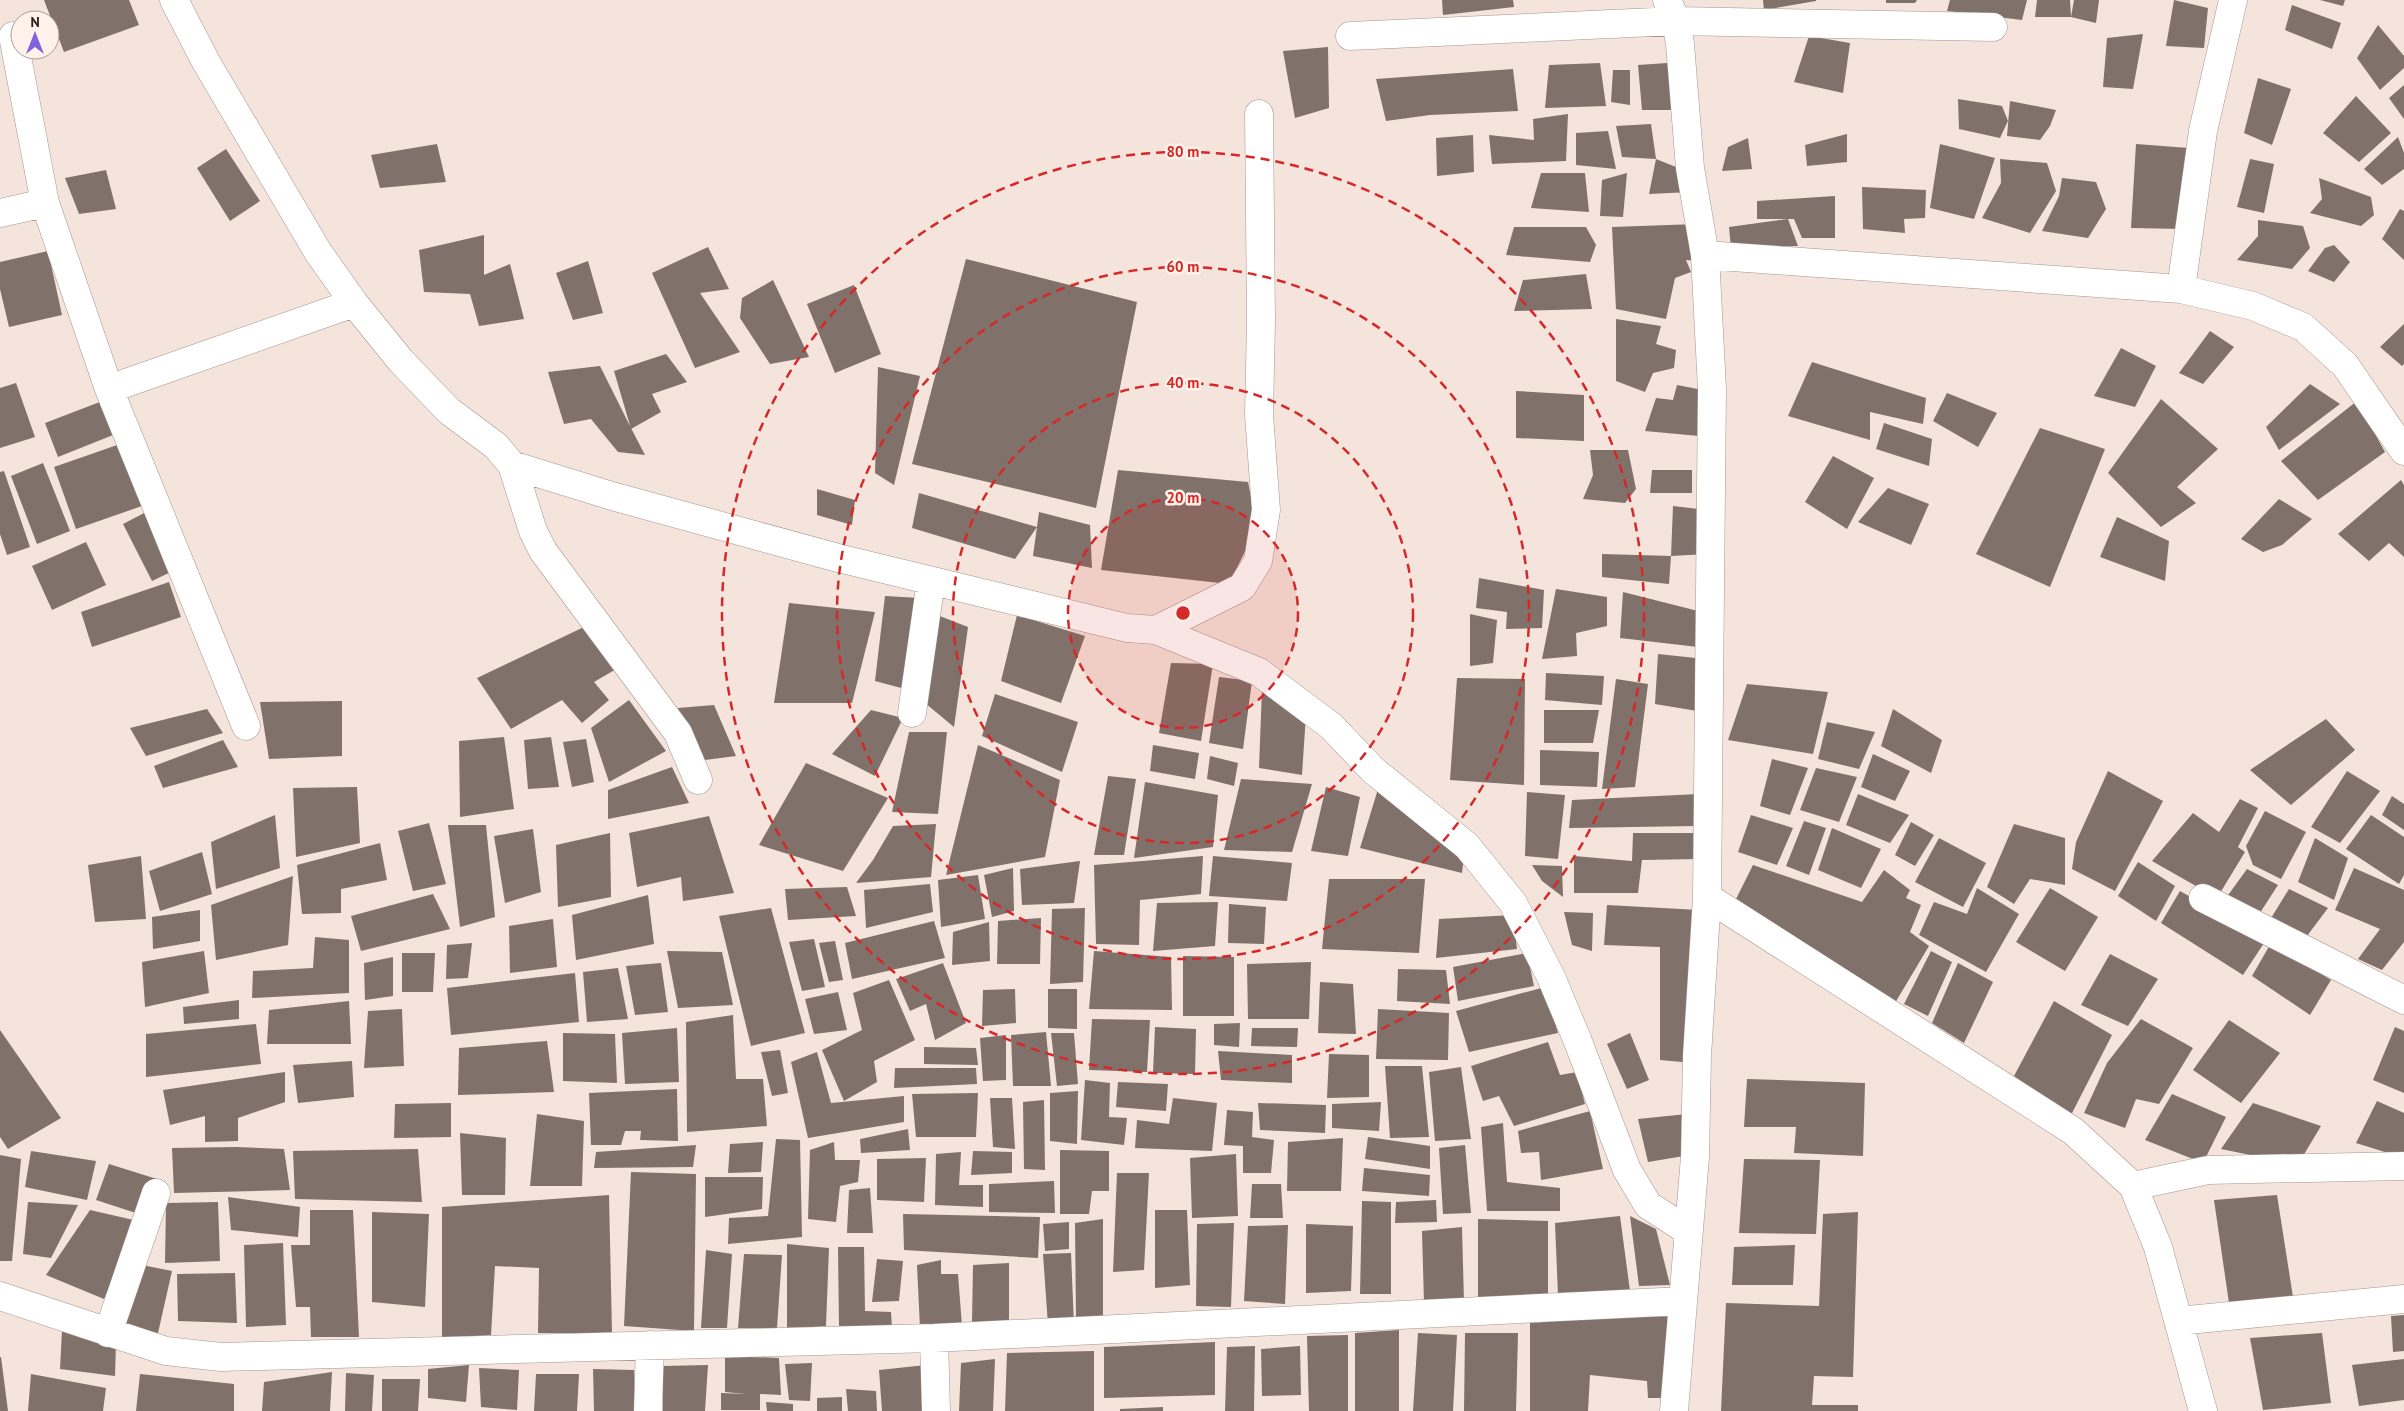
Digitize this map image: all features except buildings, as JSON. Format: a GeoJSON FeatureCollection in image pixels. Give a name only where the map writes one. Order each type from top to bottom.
{"type":"FeatureCollection","features":[{"type":"Feature","properties":{"kind":"street"},"geometry":{"type":"LineString","coordinates":[[174,0],[206,62],[318,252],[354,303],[401,361],[442,404],[496,446],[512,465],[533,531],[543,551],[678,733],[698,780]]}},
{"type":"Feature","properties":{"kind":"street"},"geometry":{"type":"LineString","coordinates":[[2181,289],[2203,131],[2233,0]]}},
{"type":"Feature","properties":{"kind":"street"},"geometry":{"type":"LineString","coordinates":[[1671,10],[1690,168],[1705,255],[1712,389],[1707,897],[1697,1056],[1695,1157],[1674,1411]]}},
{"type":"Feature","properties":{"kind":"street"},"geometry":{"type":"LineString","coordinates":[[1350,36],[1671,10],[1993,27]]}},
{"type":"Feature","properties":{"kind":"street"},"geometry":{"type":"LineString","coordinates":[[18,60],[45,203],[109,389],[246,726]]}},
{"type":"Feature","properties":{"kind":"street"},"geometry":{"type":"LineString","coordinates":[[1156,630],[1242,587],[1258,561],[1266,510],[1259,415],[1261,320],[1259,114]]}},
{"type":"Feature","properties":{"kind":"street"},"geometry":{"type":"LineString","coordinates":[[0,214],[45,203]]}},
{"type":"Feature","properties":{"kind":"street"},"geometry":{"type":"LineString","coordinates":[[1705,255],[2181,289],[2253,306],[2303,327],[2345,365],[2404,452]]}},
{"type":"Feature","properties":{"kind":"street"},"geometry":{"type":"LineString","coordinates":[[109,389],[354,303]]}},
{"type":"Feature","properties":{"kind":"street"},"geometry":{"type":"LineString","coordinates":[[512,465],[612,496],[931,581],[1127,628],[1156,630],[1258,672],[1331,726],[1373,770],[1467,846],[1513,903],[1551,977],[1578,1039],[1627,1170],[1648,1205],[1688,1232]]}},
{"type":"Feature","properties":{"kind":"street"},"geometry":{"type":"LineString","coordinates":[[912,713],[931,581]]}},
{"type":"Feature","properties":{"kind":"street"},"geometry":{"type":"LineString","coordinates":[[1707,897],[2073,1132],[2133,1186],[2158,1247],[2203,1411]]}},
{"type":"Feature","properties":{"kind":"street"},"geometry":{"type":"LineString","coordinates":[[2203,898],[2404,1000]]}},
{"type":"Feature","properties":{"kind":"street"},"geometry":{"type":"LineString","coordinates":[[2133,1186],[2208,1170],[2404,1166]]}},
{"type":"Feature","properties":{"kind":"street"},"geometry":{"type":"LineString","coordinates":[[108,1333],[156,1193]]}},
{"type":"Feature","properties":{"kind":"street"},"geometry":{"type":"LineString","coordinates":[[0,1296],[166,1351],[221,1357],[934,1338],[1682,1301]]}},
{"type":"Feature","properties":{"kind":"street"},"geometry":{"type":"LineString","coordinates":[[2178,1321],[2404,1299]]}},
{"type":"Feature","properties":{"kind":"street"},"geometry":{"type":"LineString","coordinates":[[934,1338],[936,1411]]}},
{"type":"Feature","properties":{"kind":"street"},"geometry":{"type":"LineString","coordinates":[[648,1411],[650,1345]]}}]}
